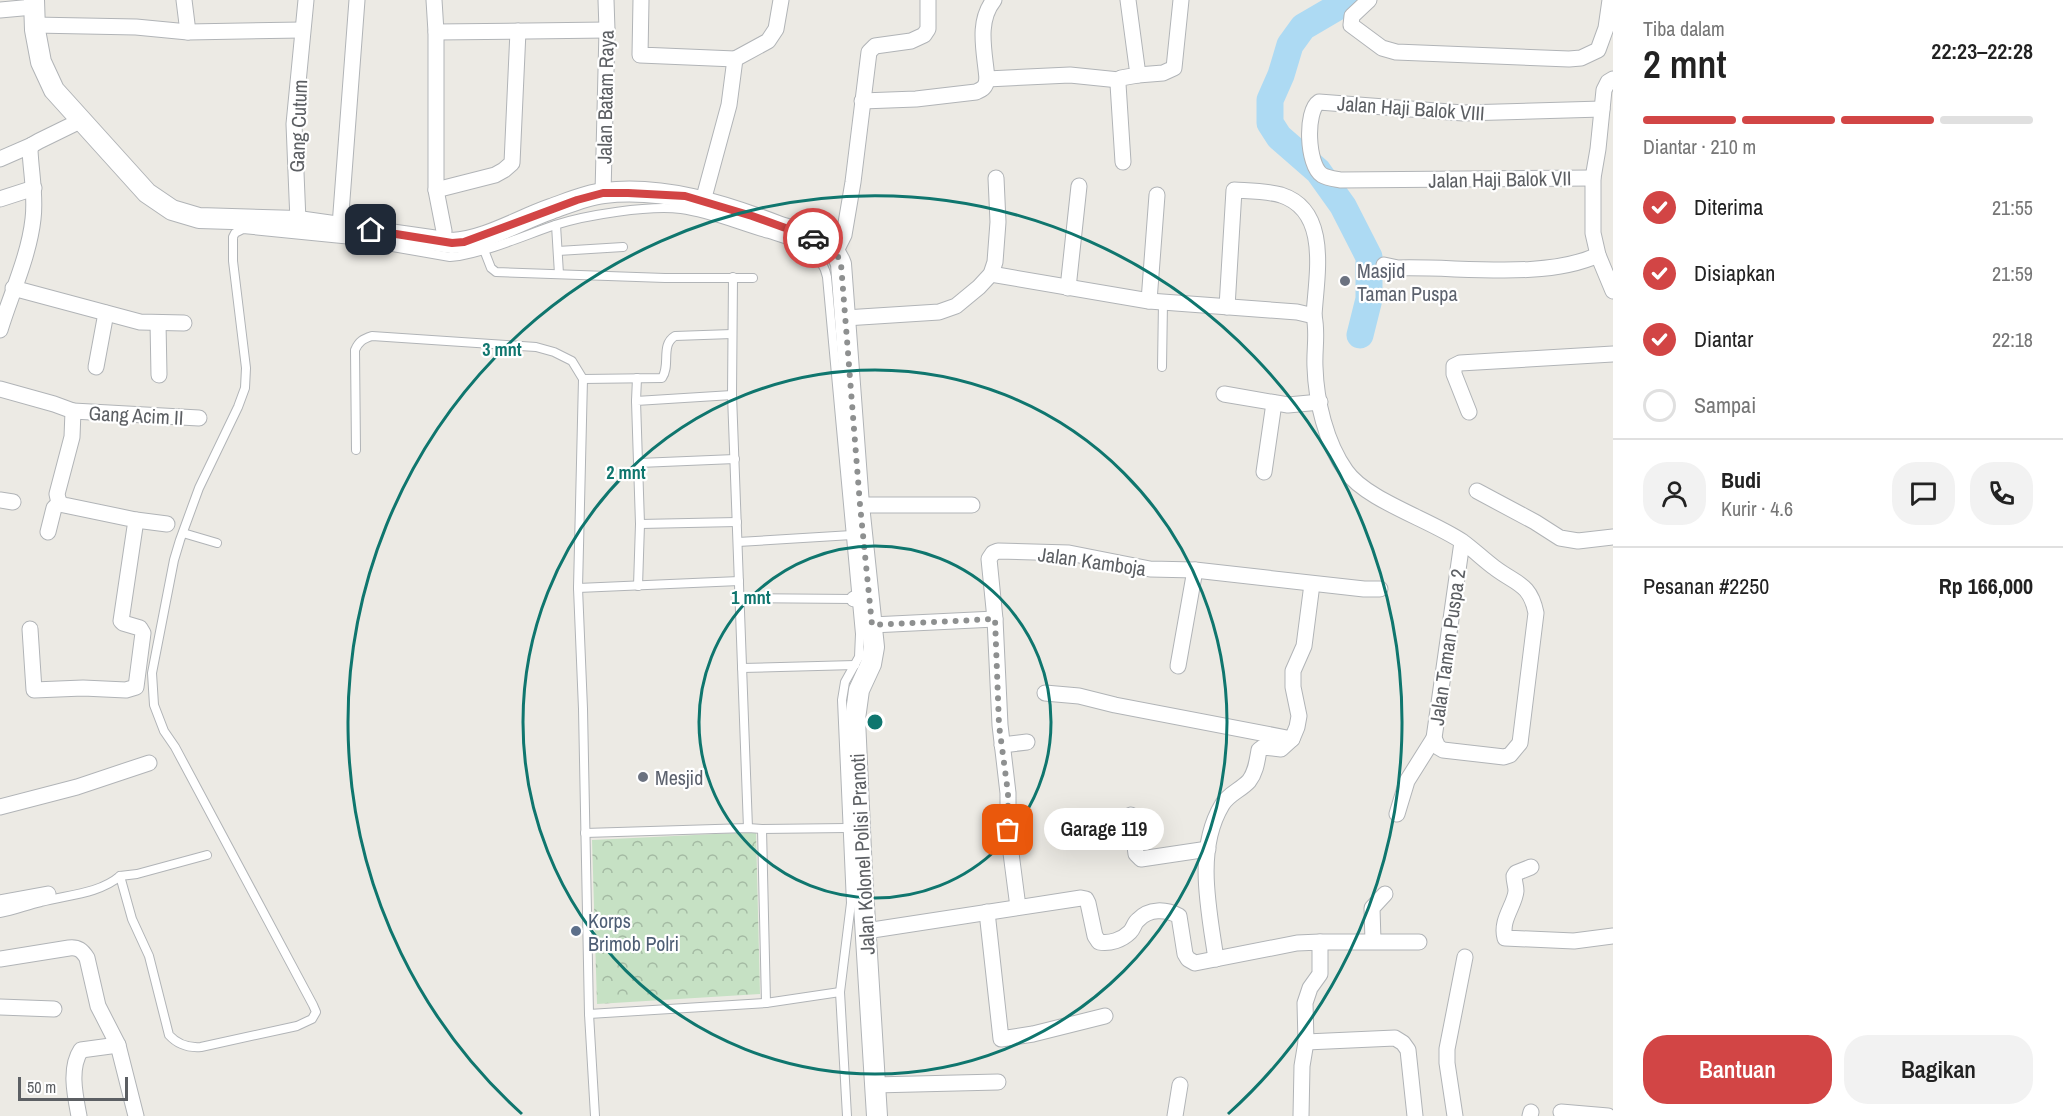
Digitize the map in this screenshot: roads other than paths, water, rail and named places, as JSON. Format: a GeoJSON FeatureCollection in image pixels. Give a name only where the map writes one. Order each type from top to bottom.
{"type":"FeatureCollection","features":[{"type":"Feature","properties":{"kind":"street"},"geometry":{"type":"LineString","coordinates":[[184,0],[188,32]]}},
{"type":"Feature","properties":{"kind":"street","name":"Gang Cutum"},"geometry":{"type":"LineString","coordinates":[[298,221],[294,124],[306,0]]}},
{"type":"Feature","properties":{"kind":"street"},"geometry":{"type":"LineString","coordinates":[[340,226],[357,0]]}},
{"type":"Feature","properties":{"kind":"street"},"geometry":{"type":"LineString","coordinates":[[434,0],[436,190],[444,231]]}},
{"type":"Feature","properties":{"kind":"street","name":"Jalan Batam Raya"},"geometry":{"type":"LineString","coordinates":[[603,193],[606,0]]}},
{"type":"Feature","properties":{"kind":"street"},"geometry":{"type":"LineString","coordinates":[[641,0],[640,55],[735,59],[768,40],[776,29],[781,0]]}},
{"type":"Feature","properties":{"kind":"street"},"geometry":{"type":"LineString","coordinates":[[34,11],[41,62],[54,90],[147,193],[172,210],[199,218],[298,221],[452,243],[464,242],[558,206],[603,193],[669,195],[703,201],[752,216],[824,241],[836,251],[844,235],[853,182],[869,52],[875,46],[911,41],[924,35],[928,29],[928,0]]}},
{"type":"Feature","properties":{"kind":"street"},"geometry":{"type":"LineString","coordinates":[[862,101],[916,99],[976,92],[986,85],[983,19],[994,0]]}},
{"type":"Feature","properties":{"kind":"street"},"geometry":{"type":"LineString","coordinates":[[1128,0],[1138,75]]}},
{"type":"Feature","properties":{"kind":"street"},"geometry":{"type":"LineString","coordinates":[[987,79],[1070,75],[1119,80],[1125,77],[1163,73],[1174,68],[1181,0]]}},
{"type":"Feature","properties":{"kind":"street"},"geometry":{"type":"LineString","coordinates":[[1369,0],[1352,16],[1351,25],[1382,48],[1409,53],[1569,59],[1581,58],[1598,50],[1606,27],[1610,0]]}},
{"type":"Feature","properties":{"kind":"street"},"geometry":{"type":"LineString","coordinates":[[0,10],[34,11],[136,27],[188,32],[302,30]]}},
{"type":"Feature","properties":{"kind":"street"},"geometry":{"type":"LineString","coordinates":[[436,32],[607,30]]}},
{"type":"Feature","properties":{"kind":"street"},"geometry":{"type":"LineString","coordinates":[[436,190],[495,175],[512,163],[518,31]]}},
{"type":"Feature","properties":{"kind":"street"},"geometry":{"type":"LineString","coordinates":[[703,201],[729,105],[735,59]]}},
{"type":"Feature","properties":{"kind":"street"},"geometry":{"type":"LineString","coordinates":[[1119,80],[1122,162]]}},
{"type":"Feature","properties":{"kind":"street","name":"Jalan Haji Balok VII"},"geometry":{"type":"LineString","coordinates":[[1340,180],[1593,178],[1604,90],[1610,81]]}},
{"type":"Feature","properties":{"kind":"street","name":"Jalan Haji Balok VIII"},"geometry":{"type":"LineString","coordinates":[[1340,180],[1322,175],[1311,159],[1313,110],[1319,102],[1463,113],[1602,109]]}},
{"type":"Feature","properties":{"kind":"street"},"geometry":{"type":"LineString","coordinates":[[0,159],[82,120]]}},
{"type":"Feature","properties":{"kind":"street"},"geometry":{"type":"LineString","coordinates":[[0,330],[7,296],[29,248],[34,217],[34,188],[30,156],[32,145]]}},
{"type":"Feature","properties":{"kind":"street"},"geometry":{"type":"LineString","coordinates":[[845,318],[931,313],[950,310],[964,300],[991,274],[995,262],[998,204],[996,178]]}},
{"type":"Feature","properties":{"kind":"street"},"geometry":{"type":"LineString","coordinates":[[1593,178],[1593,233],[1598,255],[1613,291]]}},
{"type":"Feature","properties":{"kind":"street"},"geometry":{"type":"LineString","coordinates":[[1068,288],[1079,186]]}},
{"type":"Feature","properties":{"kind":"street"},"geometry":{"type":"LineString","coordinates":[[0,199],[34,188]]}},
{"type":"Feature","properties":{"kind":"street"},"geometry":{"type":"LineString","coordinates":[[1227,307],[1234,190],[1281,195],[1290,199],[1309,216],[1315,229],[1317,254],[1314,316],[1316,324],[1315,365],[1320,402],[1337,458],[1359,486],[1462,542]]}},
{"type":"Feature","properties":{"kind":"street"},"geometry":{"type":"LineString","coordinates":[[1156,301],[1157,195]]}},
{"type":"Feature","properties":{"kind":"street","name":"Jalan Kolonel Polisi Pranoti"},"geometry":{"type":"LineString","coordinates":[[836,251],[841,264],[874,647],[873,657],[860,690],[855,719],[877,1116]]}},
{"type":"Feature","properties":{"kind":"street"},"geometry":{"type":"LineString","coordinates":[[1384,265],[1398,268],[1533,269],[1570,265],[1598,255]]}},
{"type":"Feature","properties":{"kind":"street"},"geometry":{"type":"LineString","coordinates":[[991,274],[1156,301],[1297,312],[1314,316]]}},
{"type":"Feature","properties":{"kind":"street"},"geometry":{"type":"LineString","coordinates":[[7,296],[106,313],[140,322],[184,323]]}},
{"type":"Feature","properties":{"kind":"street"},"geometry":{"type":"LineString","coordinates":[[96,367],[106,313]]}},
{"type":"Feature","properties":{"kind":"street"},"geometry":{"type":"LineString","coordinates":[[158,323],[159,375]]}},
{"type":"Feature","properties":{"kind":"street"},"geometry":{"type":"LineString","coordinates":[[1469,412],[1454,374],[1454,366],[1460,363],[1613,354]]}},
{"type":"Feature","properties":{"kind":"street","name":"Gang Acim II"},"geometry":{"type":"LineString","coordinates":[[0,389],[73,411],[199,418]]}},
{"type":"Feature","properties":{"kind":"street"},"geometry":{"type":"LineString","coordinates":[[1224,394],[1288,405],[1320,402]]}},
{"type":"Feature","properties":{"kind":"street"},"geometry":{"type":"LineString","coordinates":[[1264,472],[1274,403]]}},
{"type":"Feature","properties":{"kind":"street","name":"Gang Acim II"},"geometry":{"type":"LineString","coordinates":[[48,532],[54,508],[59,503],[57,494],[72,437],[73,411]]}},
{"type":"Feature","properties":{"kind":"street"},"geometry":{"type":"LineString","coordinates":[[1477,491],[1560,538],[1578,541],[1613,537]]}},
{"type":"Feature","properties":{"kind":"street"},"geometry":{"type":"LineString","coordinates":[[59,503],[136,520],[167,524]]}},
{"type":"Feature","properties":{"kind":"street"},"geometry":{"type":"LineString","coordinates":[[860,505],[972,505]]}},
{"type":"Feature","properties":{"kind":"street"},"geometry":{"type":"LineString","coordinates":[[30,629],[34,690],[83,688],[126,690],[136,687],[143,633],[140,628],[123,623],[121,617],[136,520]]}},
{"type":"Feature","properties":{"kind":"street","name":"Jalan Taman Puspa 2"},"geometry":{"type":"LineString","coordinates":[[1462,542],[1497,570],[1528,590],[1536,613],[1520,743],[1514,752],[1504,757],[1449,751],[1438,747],[1434,738],[1462,542]]}},
{"type":"Feature","properties":{"kind":"street","name":"Jalan Kamboja"},"geometry":{"type":"LineString","coordinates":[[995,619],[989,559],[993,553],[998,551],[1069,553],[1150,569],[1195,570],[1312,584],[1380,589]]}},
{"type":"Feature","properties":{"kind":"street"},"geometry":{"type":"LineString","coordinates":[[1178,666],[1195,570]]}},
{"type":"Feature","properties":{"kind":"street"},"geometry":{"type":"LineString","coordinates":[[1216,959],[1208,909],[1206,871],[1214,822],[1222,804],[1251,778],[1259,750],[1263,747],[1281,749],[1292,739],[1297,727],[1299,716],[1293,687],[1293,671],[1304,646],[1312,584]]}},
{"type":"Feature","properties":{"kind":"street"},"geometry":{"type":"LineString","coordinates":[[872,625],[995,619],[1002,746],[1008,793],[1008,830],[1018,907]]}},
{"type":"Feature","properties":{"kind":"street"},"geometry":{"type":"LineString","coordinates":[[1045,693],[1078,696],[1292,739]]}},
{"type":"Feature","properties":{"kind":"street"},"geometry":{"type":"LineString","coordinates":[[1397,814],[1407,781],[1434,738]]}},
{"type":"Feature","properties":{"kind":"street"},"geometry":{"type":"LineString","coordinates":[[1002,746],[1027,742]]}},
{"type":"Feature","properties":{"kind":"street"},"geometry":{"type":"LineString","coordinates":[[0,807],[77,787],[149,763]]}},
{"type":"Feature","properties":{"kind":"street"},"geometry":{"type":"LineString","coordinates":[[1131,815],[1136,854],[1141,859],[1208,849]]}},
{"type":"Feature","properties":{"kind":"street"},"geometry":{"type":"LineString","coordinates":[[1531,867],[1514,876],[1516,892],[1508,909],[1505,938],[1574,941],[1613,936]]}},
{"type":"Feature","properties":{"kind":"street"},"geometry":{"type":"LineString","coordinates":[[0,903],[48,894]]}},
{"type":"Feature","properties":{"kind":"street"},"geometry":{"type":"LineString","coordinates":[[1373,941],[1372,908],[1385,894]]}},
{"type":"Feature","properties":{"kind":"street"},"geometry":{"type":"LineString","coordinates":[[866,931],[1081,898],[1086,899],[1088,903],[1095,936],[1099,942],[1106,943],[1119,940],[1131,931],[1140,917],[1153,911],[1169,910],[1179,916],[1185,954],[1195,963],[1297,943],[1419,942]]}},
{"type":"Feature","properties":{"kind":"street"},"geometry":{"type":"LineString","coordinates":[[987,912],[1001,1039],[1033,1034],[1105,1016]]}},
{"type":"Feature","properties":{"kind":"street"},"geometry":{"type":"LineString","coordinates":[[1302,1116],[1302,1066],[1306,1042],[1305,1003],[1310,988],[1320,974],[1320,942]]}},
{"type":"Feature","properties":{"kind":"street"},"geometry":{"type":"LineString","coordinates":[[0,959],[69,948],[83,951],[87,958],[98,1006],[118,1044],[136,1116]]}},
{"type":"Feature","properties":{"kind":"street"},"geometry":{"type":"LineString","coordinates":[[1455,1116],[1447,1049],[1465,957]]}},
{"type":"Feature","properties":{"kind":"street"},"geometry":{"type":"LineString","coordinates":[[0,1007],[54,1009]]}},
{"type":"Feature","properties":{"kind":"street"},"geometry":{"type":"LineString","coordinates":[[1306,1042],[1395,1038],[1403,1043],[1408,1050],[1415,1116]]}},
{"type":"Feature","properties":{"kind":"street"},"geometry":{"type":"LineString","coordinates":[[79,1116],[74,1067],[76,1057],[81,1050],[118,1044]]}},
{"type":"Feature","properties":{"kind":"street"},"geometry":{"type":"LineString","coordinates":[[874,1085],[998,1082]]}},
{"type":"Feature","properties":{"kind":"street"},"geometry":{"type":"LineString","coordinates":[[1175,1116],[1180,1085]]}},
{"type":"Feature","properties":{"kind":"street"},"geometry":{"type":"LineString","coordinates":[[1561,1112],[1608,1116]]}},
{"type":"Feature","properties":{"kind":"lane"},"geometry":{"type":"LineString","coordinates":[[120,876],[132,919],[149,956],[169,1035],[174,1040],[189,1047],[201,1047],[297,1026],[312,1019],[315,1012],[314,1005],[175,747],[164,731],[154,705],[152,673],[174,560],[199,488],[245,388],[246,368],[233,261],[235,233],[243,229],[321,236],[450,256],[468,255],[556,225],[605,214],[681,209],[790,241],[819,258],[826,271],[852,535],[860,646],[855,665],[845,682],[843,691],[851,903],[840,992],[847,1116]]}},
{"type":"Feature","properties":{"kind":"lane"},"geometry":{"type":"LineString","coordinates":[[556,225],[559,274]]}},
{"type":"Feature","properties":{"kind":"lane"},"geometry":{"type":"LineString","coordinates":[[558,250],[623,247]]}},
{"type":"Feature","properties":{"kind":"lane"},"geometry":{"type":"LineString","coordinates":[[484,250],[491,268],[496,272],[665,278],[753,278]]}},
{"type":"Feature","properties":{"kind":"lane"},"geometry":{"type":"LineString","coordinates":[[733,277],[732,394],[748,828]]}},
{"type":"Feature","properties":{"kind":"lane"},"geometry":{"type":"LineString","coordinates":[[1156,301],[1162,367]]}},
{"type":"Feature","properties":{"kind":"lane"},"geometry":{"type":"LineString","coordinates":[[583,379],[662,378],[665,373],[667,345],[670,339],[675,336],[732,334]]}},
{"type":"Feature","properties":{"kind":"lane"},"geometry":{"type":"LineString","coordinates":[[356,450],[355,350],[364,338],[372,336],[536,347],[554,351],[572,361],[583,379],[578,588],[589,1014],[595,1116]]}},
{"type":"Feature","properties":{"kind":"lane"},"geometry":{"type":"LineString","coordinates":[[637,378],[640,524],[638,586]]}},
{"type":"Feature","properties":{"kind":"lane"},"geometry":{"type":"LineString","coordinates":[[636,401],[732,394]]}},
{"type":"Feature","properties":{"kind":"lane"},"geometry":{"type":"LineString","coordinates":[[639,463],[735,459]]}},
{"type":"Feature","properties":{"kind":"lane"},"geometry":{"type":"LineString","coordinates":[[640,524],[737,522]]}},
{"type":"Feature","properties":{"kind":"lane"},"geometry":{"type":"LineString","coordinates":[[183,533],[217,543]]}},
{"type":"Feature","properties":{"kind":"lane"},"geometry":{"type":"LineString","coordinates":[[738,542],[852,535]]}},
{"type":"Feature","properties":{"kind":"lane"},"geometry":{"type":"LineString","coordinates":[[578,588],[739,581]]}},
{"type":"Feature","properties":{"kind":"lane"},"geometry":{"type":"LineString","coordinates":[[740,598],[855,599]]}},
{"type":"Feature","properties":{"kind":"lane"},"geometry":{"type":"LineString","coordinates":[[742,668],[855,665]]}},
{"type":"Feature","properties":{"kind":"lane"},"geometry":{"type":"LineString","coordinates":[[585,833],[748,828],[847,828]]}},
{"type":"Feature","properties":{"kind":"lane"},"geometry":{"type":"LineString","coordinates":[[762,829],[766,1003]]}},
{"type":"Feature","properties":{"kind":"lane"},"geometry":{"type":"LineString","coordinates":[[0,913],[41,901],[83,894],[113,882],[120,876],[137,874],[207,855]]}},
{"type":"Feature","properties":{"kind":"lane"},"geometry":{"type":"LineString","coordinates":[[589,1014],[766,1003],[840,992]]}},
{"type":"Feature","properties":{"kind":"waterway"},"geometry":{"type":"LineString","coordinates":[[1349,0],[1303,27],[1290,45],[1270,100],[1270,123],[1279,137],[1318,171],[1343,206],[1369,257],[1369,299],[1360,335]]}},
{"type":"Feature","properties":{"kind":"place","name":"Masjid Taman Puspa"},"geometry":{"type":"Point","coordinates":[1345,281]}},
{"type":"Feature","properties":{"kind":"place","name":"Mesjid"},"geometry":{"type":"Point","coordinates":[643,777]}},
{"type":"Feature","properties":{"kind":"place","name":"Garage 119"},"geometry":{"type":"Point","coordinates":[1008,830]}},
{"type":"Feature","properties":{"kind":"place","name":"Korps Brimob Polri"},"geometry":{"type":"Point","coordinates":[576,931]}}]}
